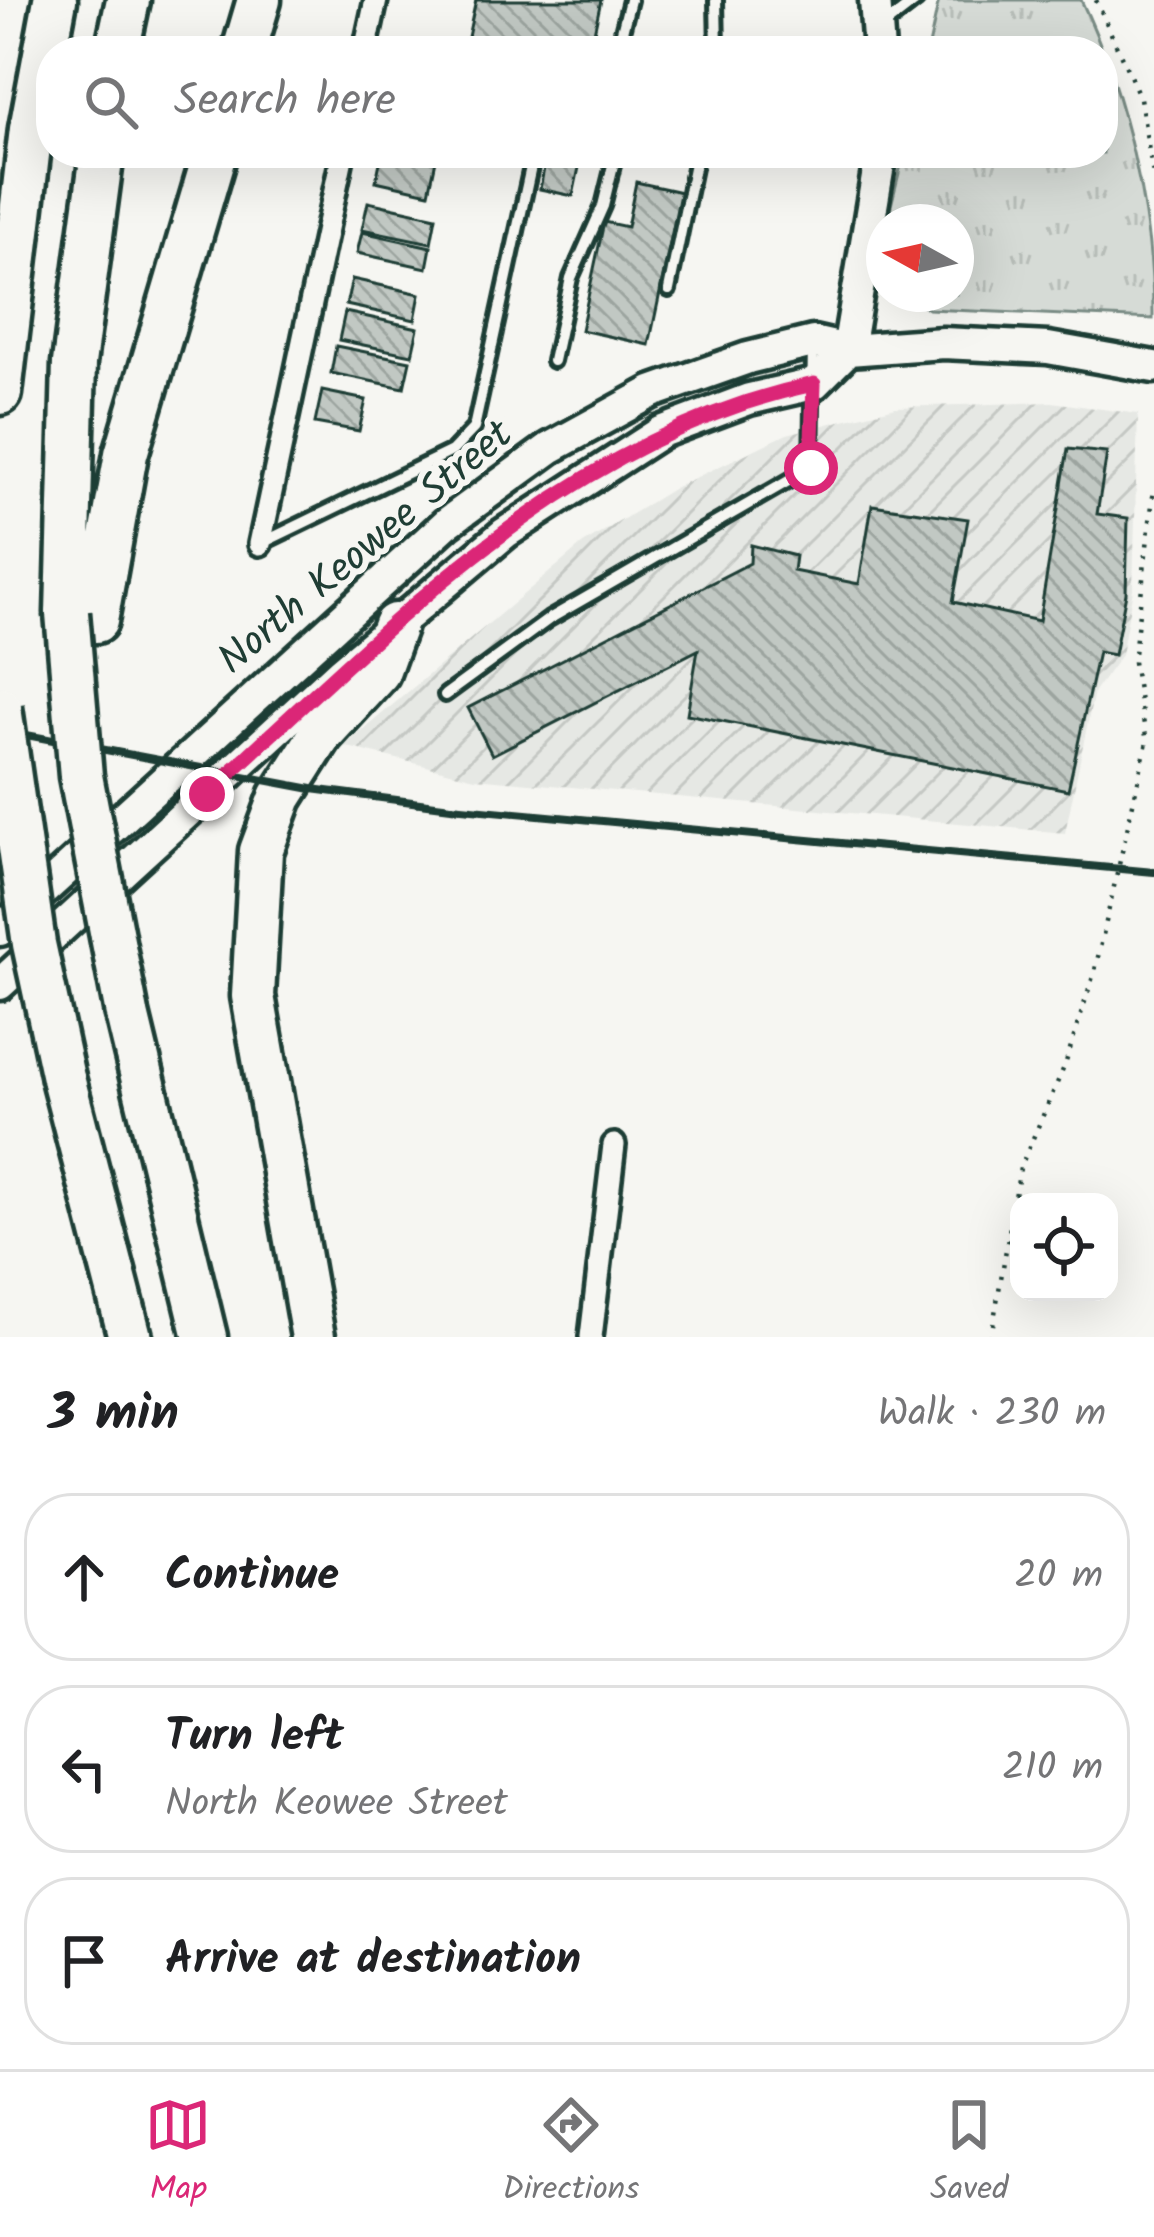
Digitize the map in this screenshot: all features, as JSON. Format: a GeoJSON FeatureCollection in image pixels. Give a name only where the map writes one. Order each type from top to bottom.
{"type":"FeatureCollection","features":[{"type":"Feature","properties":{"kind":"highway"},"geometry":{"type":"LineString","coordinates":[[49,36],[55,0]]}},
{"type":"Feature","properties":{"kind":"highway"},"geometry":{"type":"LineString","coordinates":[[120,36],[128,0]]}},
{"type":"Feature","properties":{"kind":"highway"},"geometry":{"type":"LineString","coordinates":[[248,36],[259,0]]}},
{"type":"Feature","properties":{"kind":"highway"},"geometry":{"type":"LineString","coordinates":[[0,392],[36,106]]}},
{"type":"Feature","properties":{"kind":"highway"},"geometry":{"type":"LineString","coordinates":[[100,168],[74,363],[82,617],[81,776],[127,1014],[205,1337]]}},
{"type":"Feature","properties":{"kind":"highway"},"geometry":{"type":"LineString","coordinates":[[82,617],[211,168]]}},
{"type":"Feature","properties":{"kind":"highway"},"geometry":{"type":"LineString","coordinates":[[313,1337],[253,995],[261,851],[281,796],[321,734],[377,672],[395,626]]}},
{"type":"Feature","properties":{"kind":"highway"},"geometry":{"type":"LineString","coordinates":[[0,708],[34,944],[63,1078],[130,1337]]}},
{"type":"Feature","properties":{"kind":"main road"},"geometry":{"type":"LineString","coordinates":[[848,350],[878,168]]}},
{"type":"Feature","properties":{"kind":"main road","name":"North Keowee Street"},"geometry":{"type":"LineString","coordinates":[[0,930],[409,555],[550,448],[652,392],[748,358],[813,342],[848,350],[943,343],[1048,348],[1145,364]]}},
{"type":"Feature","properties":{"kind":"main road","name":"North Keowee Street"},"geometry":{"type":"LineString","coordinates":[[0,984],[505,532],[621,455],[704,415],[814,384],[848,350]]}},
{"type":"Feature","properties":{"kind":"street"},"geometry":{"type":"LineString","coordinates":[[370,36],[376,0]]}},
{"type":"Feature","properties":{"kind":"street"},"geometry":{"type":"LineString","coordinates":[[260,544],[341,168]]}},
{"type":"Feature","properties":{"kind":"street"},"geometry":{"type":"LineString","coordinates":[[591,1337],[614,1145]]}},
{"type":"Feature","properties":{"kind":"lane"},"geometry":{"type":"LineString","coordinates":[[621,36],[630,0]]}},
{"type":"Feature","properties":{"kind":"lane"},"geometry":{"type":"LineString","coordinates":[[716,0],[717,36]]}},
{"type":"Feature","properties":{"kind":"lane"},"geometry":{"type":"LineString","coordinates":[[878,27],[917,0]]}},
{"type":"Feature","properties":{"kind":"lane"},"geometry":{"type":"LineString","coordinates":[[260,544],[452,451],[474,428],[531,168]]}},
{"type":"Feature","properties":{"kind":"lane"},"geometry":{"type":"LineString","coordinates":[[553,361],[571,278],[603,206],[612,168]]}},
{"type":"Feature","properties":{"kind":"lane"},"geometry":{"type":"LineString","coordinates":[[669,290],[694,168]]}},
{"type":"Feature","properties":{"kind":"lane"},"geometry":{"type":"LineString","coordinates":[[445,695],[549,619],[800,477],[814,461],[813,342]]}},
{"type":"Feature","properties":{"kind":"path"},"geometry":{"type":"LineString","coordinates":[[1096,0],[1112,36]]}},
{"type":"Feature","properties":{"kind":"path"},"geometry":{"type":"LineString","coordinates":[[1118,49],[1140,98],[1154,181]]}},
{"type":"Feature","properties":{"kind":"path"},"geometry":{"type":"LineString","coordinates":[[991,1337],[1019,1168],[1065,1065],[1095,970],[1147,742],[1133,662],[1154,488]]}},
{"type":"Feature","properties":{"kind":"shaded area"},"geometry":{"type":"Polygon","coordinates":[[[1052,402],[1138,414],[1133,589],[1121,655],[1094,692],[1065,833],[475,778],[344,746],[583,544],[674,488],[787,434],[896,407],[1052,402]]]}},
{"type":"Feature","properties":{"kind":"green space"},"geometry":{"type":"Polygon","coordinates":[[[939,0],[1081,0],[1096,36],[931,36],[939,0]]]}},
{"type":"Feature","properties":{"kind":"green space"},"geometry":{"type":"Polygon","coordinates":[[[1118,98],[1142,197],[1153,319],[974,311],[974,204],[891,204],[900,168],[1118,168],[1118,98]]]}},
{"type":"Feature","properties":{"kind":"building"},"geometry":{"type":"Polygon","coordinates":[[[476,0],[601,0],[593,36],[468,36],[476,0]]]}},
{"type":"Feature","properties":{"kind":"building"},"geometry":{"type":"Polygon","coordinates":[[[379,168],[434,168],[429,193],[376,181],[379,168]]]}},
{"type":"Feature","properties":{"kind":"building"},"geometry":{"type":"Polygon","coordinates":[[[544,168],[579,168],[573,196],[540,189],[544,168]]]}},
{"type":"Feature","properties":{"kind":"building"},"geometry":{"type":"Polygon","coordinates":[[[636,182],[681,192],[649,345],[581,330],[604,222],[627,227],[636,182]]]}},
{"type":"Feature","properties":{"kind":"building"},"geometry":{"type":"Polygon","coordinates":[[[368,202],[436,217],[431,243],[362,229],[368,202]]]}},
{"type":"Feature","properties":{"kind":"building"},"geometry":{"type":"Polygon","coordinates":[[[362,232],[431,247],[427,268],[357,253],[362,232]]]}},
{"type":"Feature","properties":{"kind":"building"},"geometry":{"type":"Polygon","coordinates":[[[352,279],[420,294],[415,320],[346,305],[352,279]]]}},
{"type":"Feature","properties":{"kind":"building"},"geometry":{"type":"Polygon","coordinates":[[[345,312],[418,328],[412,355],[339,340],[345,312]]]}},
{"type":"Feature","properties":{"kind":"building"},"geometry":{"type":"Polygon","coordinates":[[[336,346],[410,361],[404,388],[331,373],[336,346]]]}},
{"type":"Feature","properties":{"kind":"building"},"geometry":{"type":"Polygon","coordinates":[[[322,391],[366,400],[359,431],[315,423],[322,391]]]}},
{"type":"Feature","properties":{"kind":"building"},"geometry":{"type":"Polygon","coordinates":[[[1068,449],[1107,453],[1097,514],[1128,518],[1126,593],[1114,655],[1098,652],[1068,790],[687,714],[698,650],[492,755],[468,708],[750,563],[751,545],[795,556],[793,571],[859,584],[872,505],[968,519],[953,602],[1039,621],[1068,449]]]}},
{"type":"Feature","properties":{"kind":"railway"},"geometry":{"type":"LineString","coordinates":[[0,730],[312,789],[451,807],[1154,872]]}},
{"type":"Feature","properties":{"kind":"route"},"geometry":{"type":"LineString","coordinates":[[207,794],[340,672],[505,532],[661,432],[749,399],[814,384],[811,468]]}}]}
